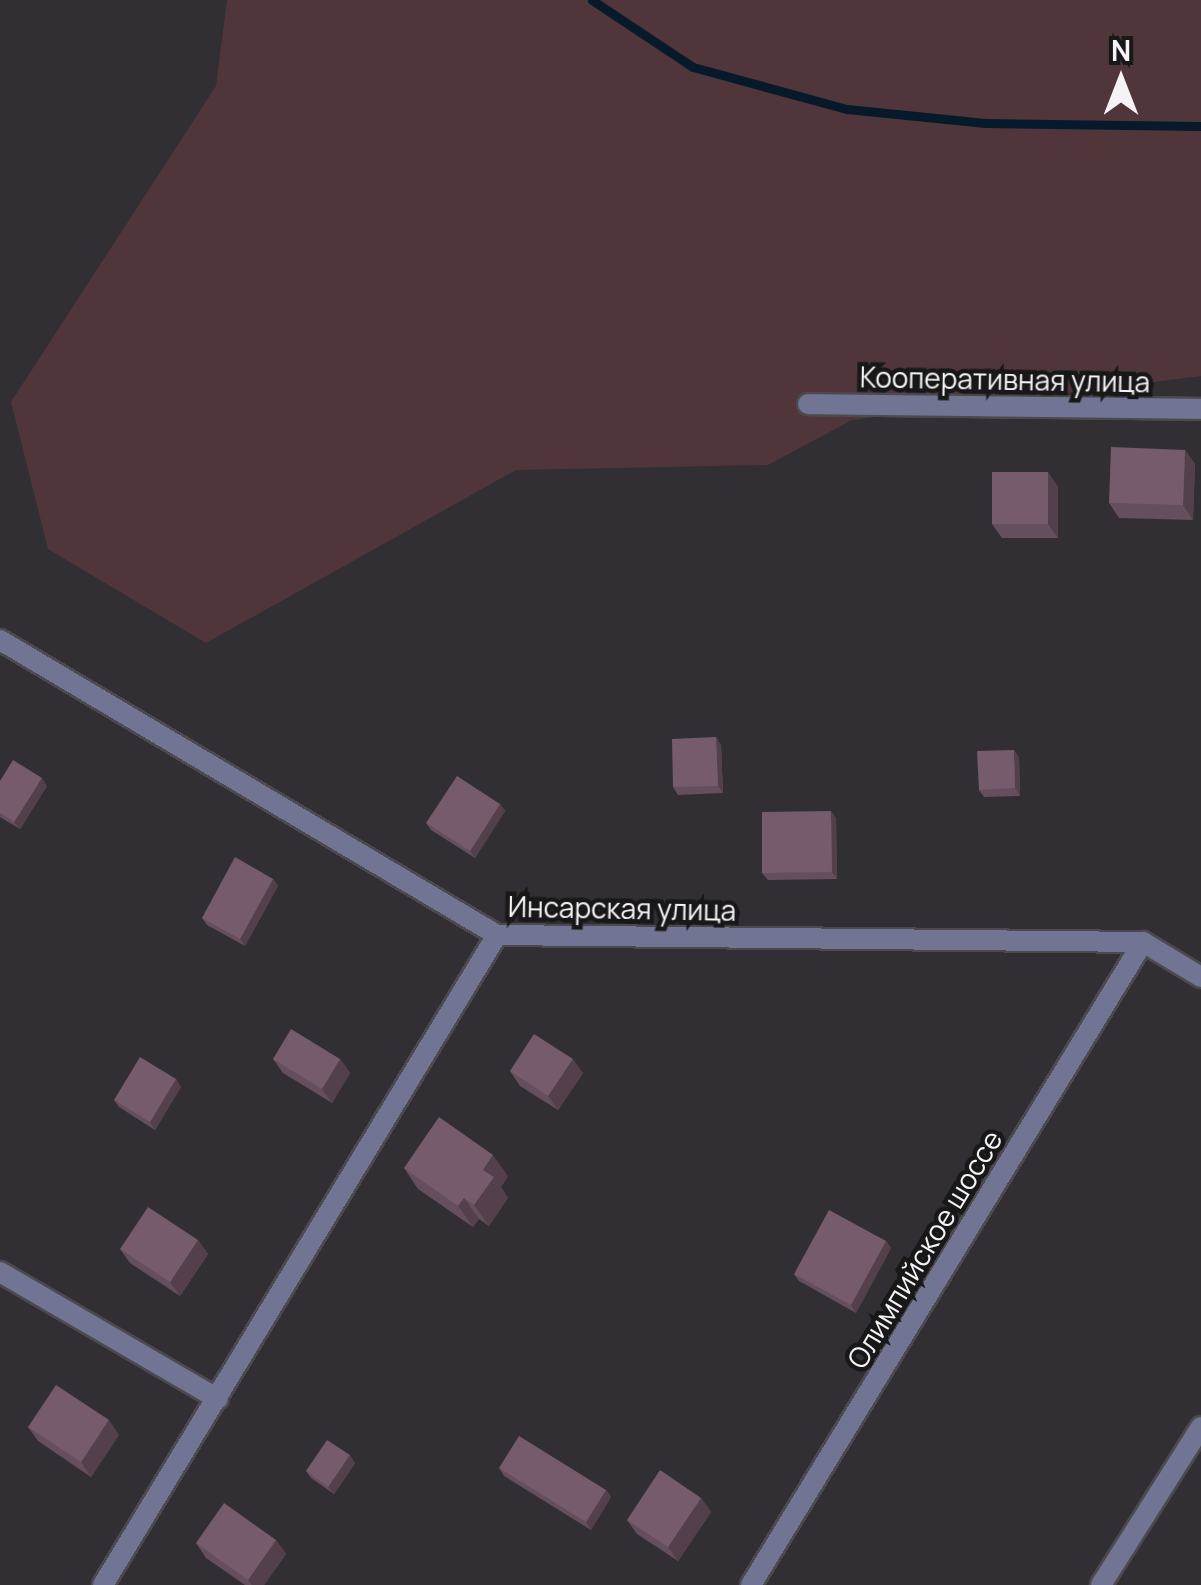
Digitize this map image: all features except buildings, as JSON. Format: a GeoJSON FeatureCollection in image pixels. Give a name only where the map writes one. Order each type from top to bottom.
{"type":"FeatureCollection","features":[{"type":"Feature","properties":{"kind":"street","name":"Кооперативная улица"},"geometry":{"type":"LineString","coordinates":[[808,404],[1201,409]]}},
{"type":"Feature","properties":{"kind":"street","name":"Инсарская улица"},"geometry":{"type":"LineString","coordinates":[[0,640],[497,936],[1144,942]]}},
{"type":"Feature","properties":{"kind":"street"},"geometry":{"type":"LineString","coordinates":[[103,1585],[497,936]]}},
{"type":"Feature","properties":{"kind":"street"},"geometry":{"type":"LineString","coordinates":[[1144,942],[1201,976]]}},
{"type":"Feature","properties":{"kind":"street","name":"Олимпийское шоссе"},"geometry":{"type":"LineString","coordinates":[[751,1585],[1144,942]]}},
{"type":"Feature","properties":{"kind":"street"},"geometry":{"type":"LineString","coordinates":[[0,1272],[218,1399]]}},
{"type":"Feature","properties":{"kind":"street"},"geometry":{"type":"LineString","coordinates":[[1100,1585],[1201,1426]]}},
{"type":"Feature","properties":{"kind":"shaded area"},"geometry":{"type":"Polygon","coordinates":[[[227,0],[1201,0],[1201,376],[852,420],[768,465],[516,470],[206,643],[48,549],[11,402],[216,86],[227,0]]]}},
{"type":"Feature","properties":{"kind":"waterway"},"geometry":{"type":"LineString","coordinates":[[592,0],[693,67],[847,109],[985,123],[1201,126]]}}]}
